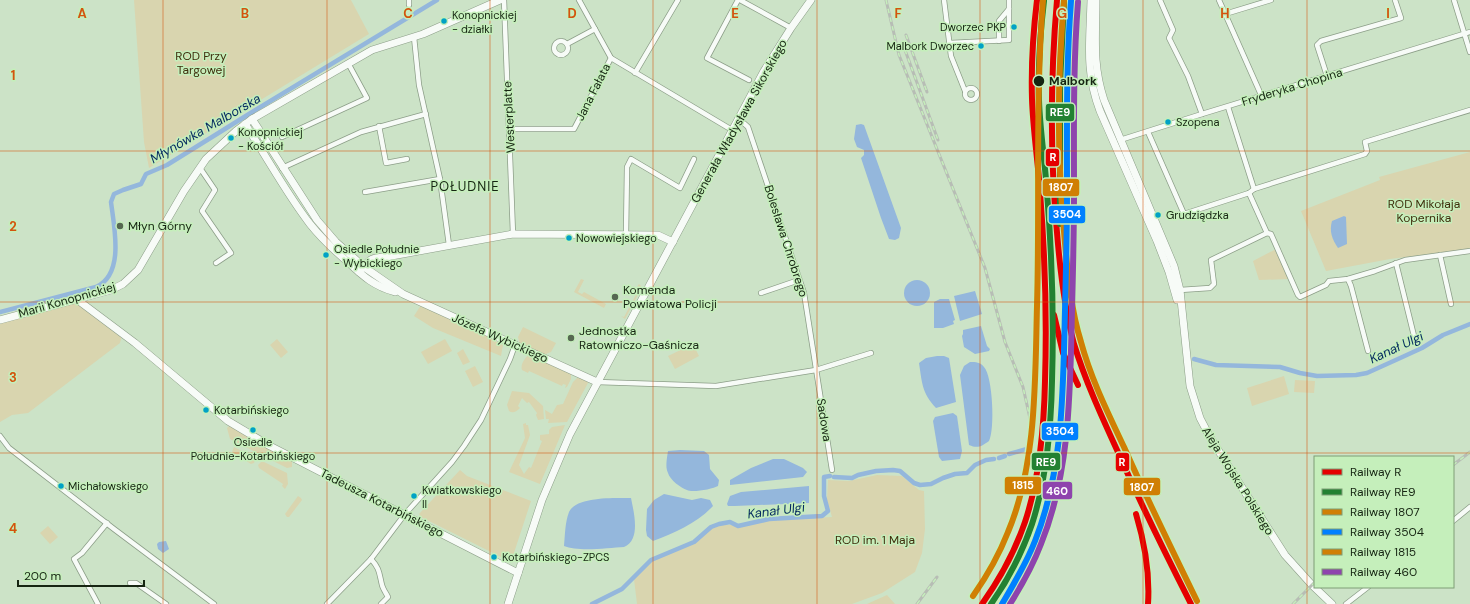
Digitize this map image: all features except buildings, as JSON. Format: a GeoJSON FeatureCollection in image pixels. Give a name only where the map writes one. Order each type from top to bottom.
{"type":"FeatureCollection","features":[{"type":"Feature","properties":{"kind":"street","name":"Marii Konopnickiej"},"geometry":{"type":"LineString","coordinates":[[0,320],[111,290],[123,284],[138,270],[200,168],[216,149],[245,124],[376,48],[414,37],[500,0]]}},
{"type":"Feature","properties":{"kind":"street","name":"Westerplatte"},"geometry":{"type":"LineString","coordinates":[[504,0],[513,234]]}},
{"type":"Feature","properties":{"kind":"street"},"geometry":{"type":"LineString","coordinates":[[579,0],[611,58],[732,130]]}},
{"type":"Feature","properties":{"kind":"street"},"geometry":{"type":"LineString","coordinates":[[635,73],[678,0]]}},
{"type":"Feature","properties":{"kind":"street"},"geometry":{"type":"LineString","coordinates":[[749,80],[707,58],[739,0],[791,28]]}},
{"type":"Feature","properties":{"kind":"street"},"geometry":{"type":"LineString","coordinates":[[944,0],[951,56],[960,76],[966,98],[970,100],[974,99],[977,96],[976,89],[971,87],[960,76]]}},
{"type":"Feature","properties":{"kind":"street"},"geometry":{"type":"LineString","coordinates":[[950,43],[1009,40],[1009,0]]}},
{"type":"Feature","properties":{"kind":"street","name":"Aleja Wojska Polskiego"},"geometry":{"type":"LineString","coordinates":[[1091,0],[1089,46],[1090,78],[1096,100],[1165,262],[1182,314]]}},
{"type":"Feature","properties":{"kind":"street","name":"Aleja Wojska Polskiego"},"geometry":{"type":"LineString","coordinates":[[1096,0],[1095,54],[1097,76],[1104,100],[1171,257],[1180,290],[1191,390],[1196,409],[1206,430],[1285,555],[1314,587]]}},
{"type":"Feature","properties":{"kind":"street"},"geometry":{"type":"LineString","coordinates":[[1160,0],[1173,30],[1169,38],[1188,76],[1202,114]]}},
{"type":"Feature","properties":{"kind":"street"},"geometry":{"type":"LineString","coordinates":[[1219,0],[1262,96]]}},
{"type":"Feature","properties":{"kind":"street"},"geometry":{"type":"LineString","coordinates":[[1225,14],[1270,0]]}},
{"type":"Feature","properties":{"kind":"street"},"geometry":{"type":"LineString","coordinates":[[1328,76],[1317,45],[1321,41],[1401,18],[1395,0]]}},
{"type":"Feature","properties":{"kind":"street"},"geometry":{"type":"LineString","coordinates":[[1454,0],[1470,52]]}},
{"type":"Feature","properties":{"kind":"street","name":"Generała Władysława Sikorskiego"},"geometry":{"type":"LineString","coordinates":[[508,604],[550,478],[570,434],[764,71],[810,1]]}},
{"type":"Feature","properties":{"kind":"street"},"geometry":{"type":"LineString","coordinates":[[999,41],[999,21],[1009,9]]}},
{"type":"Feature","properties":{"kind":"street"},"geometry":{"type":"LineString","coordinates":[[567,44],[595,29]]}},
{"type":"Feature","properties":{"kind":"street","name":"Fryderyka Chopina"},"geometry":{"type":"LineString","coordinates":[[1114,142],[1470,32]]}},
{"type":"Feature","properties":{"kind":"street"},"geometry":{"type":"LineString","coordinates":[[414,37],[418,85],[440,179],[449,245]]}},
{"type":"Feature","properties":{"kind":"street","name":"Jana Fałata"},"geometry":{"type":"LineString","coordinates":[[509,129],[574,129],[611,58]]}},
{"type":"Feature","properties":{"kind":"street"},"geometry":{"type":"LineString","coordinates":[[282,137],[367,98],[348,63]]}},
{"type":"Feature","properties":{"kind":"street"},"geometry":{"type":"LineString","coordinates":[[965,91],[971,87]]}},
{"type":"Feature","properties":{"kind":"street"},"geometry":{"type":"LineString","coordinates":[[1228,107],[1254,189]]}},
{"type":"Feature","properties":{"kind":"street"},"geometry":{"type":"LineString","coordinates":[[1148,132],[1184,214],[1249,193],[1254,189],[1365,154],[1367,151],[1365,142],[1470,110]]}},
{"type":"Feature","properties":{"kind":"street"},"geometry":{"type":"LineString","coordinates":[[282,168],[344,139],[379,126],[426,114]]}},
{"type":"Feature","properties":{"kind":"street","name":"Bolesława Chrobrego"},"geometry":{"type":"LineString","coordinates":[[738,118],[748,128],[800,280],[804,293],[816,370]]}},
{"type":"Feature","properties":{"kind":"street","name":"Józefa Wybickiego"},"geometry":{"type":"LineString","coordinates":[[252,119],[282,168],[322,227],[361,270]]}},
{"type":"Feature","properties":{"kind":"street","name":"Józefa Wybickiego"},"geometry":{"type":"LineString","coordinates":[[245,124],[310,224],[335,251],[361,270],[403,294],[597,382]]}},
{"type":"Feature","properties":{"kind":"street"},"geometry":{"type":"LineString","coordinates":[[379,126],[386,164],[407,158]]}},
{"type":"Feature","properties":{"kind":"street"},"geometry":{"type":"LineString","coordinates":[[626,235],[627,167],[631,159],[680,188],[694,159]]}},
{"type":"Feature","properties":{"kind":"street"},"geometry":{"type":"LineString","coordinates":[[200,168],[215,190],[202,210],[231,253],[216,263]]}},
{"type":"Feature","properties":{"kind":"street"},"geometry":{"type":"LineString","coordinates":[[365,192],[440,179]]}},
{"type":"Feature","properties":{"kind":"street"},"geometry":{"type":"LineString","coordinates":[[1249,193],[1267,233],[1271,234],[1300,297],[1326,285],[1329,281],[1348,279],[1405,260],[1470,251]]}},
{"type":"Feature","properties":{"kind":"street"},"geometry":{"type":"LineString","coordinates":[[1180,290],[1210,288],[1214,284],[1211,260],[1267,233]]}},
{"type":"Feature","properties":{"kind":"street"},"geometry":{"type":"LineString","coordinates":[[361,270],[365,263],[376,257],[386,257],[513,234],[661,236],[673,242]]}},
{"type":"Feature","properties":{"kind":"street"},"geometry":{"type":"LineString","coordinates":[[1440,255],[1451,304]]}},
{"type":"Feature","properties":{"kind":"street"},"geometry":{"type":"LineString","coordinates":[[1396,263],[1415,340]]}},
{"type":"Feature","properties":{"kind":"street"},"geometry":{"type":"LineString","coordinates":[[1348,279],[1368,351]]}},
{"type":"Feature","properties":{"kind":"street"},"geometry":{"type":"LineString","coordinates":[[760,293],[800,280]]}},
{"type":"Feature","properties":{"kind":"street","name":"Tadeusza Kotarbińskiego"},"geometry":{"type":"LineString","coordinates":[[79,298],[79,301],[135,343],[228,421],[270,446],[518,573]]}},
{"type":"Feature","properties":{"kind":"street"},"geometry":{"type":"LineString","coordinates":[[327,604],[371,559],[405,514],[452,462],[472,435],[481,420],[510,359],[515,345]]}},
{"type":"Feature","properties":{"kind":"street"},"geometry":{"type":"LineString","coordinates":[[597,382],[716,386],[816,370],[871,353]]}},
{"type":"Feature","properties":{"kind":"street","name":"Sadowa"},"geometry":{"type":"LineString","coordinates":[[816,370],[832,470]]}},
{"type":"Feature","properties":{"kind":"street"},"geometry":{"type":"LineString","coordinates":[[0,436],[2,444],[214,604]]}},
{"type":"Feature","properties":{"kind":"street"},"geometry":{"type":"LineString","coordinates":[[1454,520],[1470,507]]}},
{"type":"Feature","properties":{"kind":"street"},"geometry":{"type":"LineString","coordinates":[[98,604],[74,558],[82,553],[107,523]]}},
{"type":"Feature","properties":{"kind":"street"},"geometry":{"type":"LineString","coordinates":[[371,559],[380,571],[382,587],[388,597],[381,604]]}},
{"type":"Feature","properties":{"kind":"street"},"geometry":{"type":"LineString","coordinates":[[130,584],[136,583],[166,604]]}},
{"type":"Feature","properties":{"kind":"street","name":"Aleja Wojska Polskiego"},"geometry":{"type":"LineString","coordinates":[[1315,588],[1332,604]]}},
{"type":"Feature","properties":{"kind":"street"},"geometry":{"type":"LineString","coordinates":[[1346,604],[1367,588]]}},
{"type":"Feature","properties":{"kind":"green space","name":"ROD Przy Targowej"},"geometry":{"type":"Polygon","coordinates":[[[134,0],[351,0],[369,34],[149,168],[144,142],[134,0]]]}},
{"type":"Feature","properties":{"kind":"green space","name":"ROD Mikołaja Kopernika"},"geometry":{"type":"Polygon","coordinates":[[[1470,152],[1470,249],[1390,259],[1326,271],[1301,211],[1380,180],[1379,177],[1470,152]]]}},
{"type":"Feature","properties":{"kind":"green space"},"geometry":{"type":"Polygon","coordinates":[[[1276,249],[1289,279],[1259,280],[1253,261],[1276,249]]]}},
{"type":"Feature","properties":{"kind":"green space"},"geometry":{"type":"Polygon","coordinates":[[[581,279],[584,280],[578,292],[582,294],[584,292],[606,304],[604,308],[574,292],[581,279]]]}},
{"type":"Feature","properties":{"kind":"green space"},"geometry":{"type":"Polygon","coordinates":[[[639,284],[641,289],[625,319],[621,316],[624,317],[639,289],[637,287],[639,284]]]}},
{"type":"Feature","properties":{"kind":"green space"},"geometry":{"type":"Polygon","coordinates":[[[74,302],[122,336],[120,343],[28,413],[12,415],[0,422],[0,322],[74,302]]]}},
{"type":"Feature","properties":{"kind":"green space"},"geometry":{"type":"Polygon","coordinates":[[[421,305],[496,339],[495,341],[503,345],[501,356],[433,328],[414,316],[421,305]]]}},
{"type":"Feature","properties":{"kind":"green space"},"geometry":{"type":"Polygon","coordinates":[[[523,327],[556,343],[551,352],[543,355],[520,345],[518,337],[523,327]]]}},
{"type":"Feature","properties":{"kind":"green space"},"geometry":{"type":"Polygon","coordinates":[[[277,339],[288,352],[281,358],[270,345],[277,339]]]}},
{"type":"Feature","properties":{"kind":"green space"},"geometry":{"type":"Polygon","coordinates":[[[445,339],[452,351],[428,364],[421,352],[445,339]]]}},
{"type":"Feature","properties":{"kind":"green space"},"geometry":{"type":"Polygon","coordinates":[[[693,344],[699,356],[675,369],[668,356],[693,344]]]}},
{"type":"Feature","properties":{"kind":"green space"},"geometry":{"type":"Polygon","coordinates":[[[463,349],[470,362],[463,365],[457,353],[463,349]]]}},
{"type":"Feature","properties":{"kind":"green space"},"geometry":{"type":"Polygon","coordinates":[[[530,354],[571,374],[571,379],[567,387],[565,388],[566,385],[563,384],[562,386],[529,371],[528,373],[522,370],[523,361],[530,354]]]}},
{"type":"Feature","properties":{"kind":"green space"},"geometry":{"type":"Polygon","coordinates":[[[475,366],[483,382],[473,387],[465,371],[475,366]]]}},
{"type":"Feature","properties":{"kind":"green space"},"geometry":{"type":"Polygon","coordinates":[[[1284,376],[1289,394],[1252,406],[1247,388],[1284,376]]]}},
{"type":"Feature","properties":{"kind":"green space"},"geometry":{"type":"Polygon","coordinates":[[[578,377],[589,381],[567,422],[548,423],[549,419],[546,419],[545,410],[552,414],[557,405],[563,404],[573,382],[578,377]]]}},
{"type":"Feature","properties":{"kind":"green space"},"geometry":{"type":"Polygon","coordinates":[[[1295,380],[1315,381],[1314,393],[1294,392],[1295,380]]]}},
{"type":"Feature","properties":{"kind":"green space"},"geometry":{"type":"Polygon","coordinates":[[[512,391],[529,393],[543,406],[544,419],[538,420],[536,415],[537,413],[529,402],[527,403],[522,398],[518,406],[520,408],[516,411],[510,412],[507,405],[512,391]]]}},
{"type":"Feature","properties":{"kind":"green space"},"geometry":{"type":"Polygon","coordinates":[[[526,423],[526,425],[528,425],[530,435],[519,465],[524,474],[529,467],[531,468],[542,441],[540,440],[540,435],[549,434],[549,430],[552,427],[565,425],[540,484],[509,472],[525,438],[523,424],[526,423]]]}},
{"type":"Feature","properties":{"kind":"green space"},"geometry":{"type":"Polygon","coordinates":[[[230,425],[292,461],[292,467],[287,468],[230,439],[227,428],[230,425]]]}},
{"type":"Feature","properties":{"kind":"green space"},"geometry":{"type":"Polygon","coordinates":[[[234,447],[256,458],[254,463],[251,464],[232,452],[234,447]]]}},
{"type":"Feature","properties":{"kind":"green space"},"geometry":{"type":"Polygon","coordinates":[[[261,462],[287,473],[288,484],[285,489],[282,486],[283,484],[259,468],[258,465],[261,462]]]}},
{"type":"Feature","properties":{"kind":"green space"},"geometry":{"type":"Polygon","coordinates":[[[460,470],[467,476],[531,501],[511,562],[421,517],[419,514],[460,470]]]}},
{"type":"Feature","properties":{"kind":"green space","name":"ROD im. 1 Maja"},"geometry":{"type":"Polygon","coordinates":[[[877,475],[902,476],[919,490],[924,491],[925,529],[922,553],[915,572],[882,593],[852,604],[637,604],[634,579],[653,560],[695,543],[710,528],[716,525],[743,525],[769,520],[832,517],[827,500],[828,480],[849,481],[877,475]]]}},
{"type":"Feature","properties":{"kind":"green space"},"geometry":{"type":"Polygon","coordinates":[[[298,496],[302,500],[289,517],[287,517],[285,514],[298,496]]]}},
{"type":"Feature","properties":{"kind":"green space"},"geometry":{"type":"Polygon","coordinates":[[[48,526],[58,537],[50,544],[40,533],[48,526]]]}},
{"type":"Feature","properties":{"kind":"green space"},"geometry":{"type":"Polygon","coordinates":[[[887,595],[895,604],[867,604],[887,595]]]}},
{"type":"Feature","properties":{"kind":"water"},"geometry":{"type":"Polygon","coordinates":[[[856,125],[864,125],[901,228],[899,238],[895,240],[889,239],[861,158],[864,155],[864,150],[857,147],[854,139],[856,125]]]}},
{"type":"Feature","properties":{"kind":"water"},"geometry":{"type":"Polygon","coordinates":[[[1344,216],[1346,217],[1347,244],[1338,248],[1332,235],[1331,225],[1332,221],[1344,216]]]}},
{"type":"Feature","properties":{"kind":"water"},"geometry":{"type":"Polygon","coordinates":[[[917,280],[926,284],[930,293],[926,302],[917,306],[908,302],[904,293],[908,284],[917,280]]]}},
{"type":"Feature","properties":{"kind":"water"},"geometry":{"type":"Polygon","coordinates":[[[975,291],[982,314],[960,321],[954,296],[975,291]]]}},
{"type":"Feature","properties":{"kind":"water"},"geometry":{"type":"Polygon","coordinates":[[[940,299],[949,299],[955,320],[953,321],[954,324],[943,328],[934,328],[934,302],[940,299]]]}},
{"type":"Feature","properties":{"kind":"water"},"geometry":{"type":"Polygon","coordinates":[[[981,326],[987,346],[990,349],[989,351],[975,354],[964,347],[962,336],[963,330],[981,326]]]}},
{"type":"Feature","properties":{"kind":"water"},"geometry":{"type":"Polygon","coordinates":[[[937,356],[949,358],[956,402],[936,408],[931,403],[925,392],[919,363],[926,358],[937,356]]]}},
{"type":"Feature","properties":{"kind":"water"},"geometry":{"type":"Polygon","coordinates":[[[970,362],[981,364],[984,367],[989,381],[992,404],[992,426],[989,441],[982,446],[977,447],[969,445],[960,375],[964,366],[970,362]]]}},
{"type":"Feature","properties":{"kind":"water"},"geometry":{"type":"Polygon","coordinates":[[[953,413],[957,416],[962,451],[960,459],[942,461],[939,457],[933,421],[935,417],[953,413]]]}},
{"type":"Feature","properties":{"kind":"water"},"geometry":{"type":"Polygon","coordinates":[[[668,451],[704,451],[709,455],[710,469],[719,480],[718,486],[690,491],[673,481],[667,471],[666,462],[668,451]]]}},
{"type":"Feature","properties":{"kind":"water"},"geometry":{"type":"Polygon","coordinates":[[[773,459],[784,459],[803,468],[807,472],[803,477],[730,485],[730,480],[751,468],[773,459]]]}},
{"type":"Feature","properties":{"kind":"water"},"geometry":{"type":"Polygon","coordinates":[[[809,486],[809,503],[735,506],[728,506],[727,504],[730,496],[741,492],[809,486]]]}},
{"type":"Feature","properties":{"kind":"water"},"geometry":{"type":"Polygon","coordinates":[[[664,494],[692,500],[701,498],[710,500],[713,506],[700,518],[685,527],[653,541],[647,536],[647,509],[654,500],[664,494]]]}},
{"type":"Feature","properties":{"kind":"water"},"geometry":{"type":"Polygon","coordinates":[[[631,498],[635,526],[633,538],[629,544],[624,547],[593,549],[577,549],[564,546],[567,520],[569,512],[573,507],[580,503],[597,499],[631,498]]]}},
{"type":"Feature","properties":{"kind":"water"},"geometry":{"type":"Polygon","coordinates":[[[166,541],[169,549],[163,553],[158,549],[157,544],[159,542],[166,541]]]}},
{"type":"Feature","properties":{"kind":"waterway","name":"Młynówka Malborska"},"geometry":{"type":"LineString","coordinates":[[0,312],[96,287],[105,281],[111,272],[116,249],[111,202],[114,194],[141,184],[146,174],[167,165],[437,0]]}},
{"type":"Feature","properties":{"kind":"waterway","name":"Kanał Ulgi"},"geometry":{"type":"LineString","coordinates":[[1194,359],[1216,365],[1280,367],[1317,376],[1356,375],[1367,373],[1422,348],[1443,335],[1470,324]]}},
{"type":"Feature","properties":{"kind":"waterway"},"geometry":{"type":"LineString","coordinates":[[1009,454],[1027,449]]}},
{"type":"Feature","properties":{"kind":"waterway"},"geometry":{"type":"LineString","coordinates":[[999,458],[1005,456]]}},
{"type":"Feature","properties":{"kind":"waterway"},"geometry":{"type":"LineString","coordinates":[[834,477],[852,478],[876,471],[893,470],[900,471],[914,483],[920,485],[931,484],[955,474],[967,473],[975,465],[986,460],[994,459]]}},
{"type":"Feature","properties":{"kind":"waterway","name":"Kanał Ulgi"},"geometry":{"type":"LineString","coordinates":[[592,604],[622,589],[651,560],[694,542],[711,527],[730,522],[738,526],[769,519],[822,516],[828,511],[824,496],[824,477],[830,476]]}},
{"type":"Feature","properties":{"kind":"railway"},"geometry":{"type":"LineString","coordinates":[[886,0],[899,55],[985,268],[1005,342],[1023,387],[1031,423],[1032,460]]}},
{"type":"Feature","properties":{"kind":"railway"},"geometry":{"type":"LineString","coordinates":[[906,35],[927,92]]}},
{"type":"Feature","properties":{"kind":"railway"},"geometry":{"type":"LineString","coordinates":[[905,50],[938,140]]}},
{"type":"Feature","properties":{"kind":"railway"},"geometry":{"type":"LineString","coordinates":[[1454,464],[1470,452]]}},
{"type":"Feature","properties":{"kind":"railway"},"geometry":{"type":"LineString","coordinates":[[917,604],[937,577]]}},
{"type":"Feature","properties":{"kind":"railway"},"geometry":{"type":"LineString","coordinates":[[1293,604],[1314,583]]}},
{"type":"Feature","properties":{"kind":"rail line","name":"R"},"geometry":{"type":"LineString","coordinates":[[982,604],[995,585],[1017,544],[1025,522],[1038,470],[1042,434],[1046,357],[1045,286],[1042,216],[1032,99],[1034,25],[1037,0]]}},
{"type":"Feature","properties":{"kind":"rail line","name":"1815"},"geometry":{"type":"LineString","coordinates":[[973,596],[1001,549],[1017,506],[1024,478],[1033,421],[1038,268],[1038,115],[1043,0]]}},
{"type":"Feature","properties":{"kind":"rail line","name":"R"},"geometry":{"type":"LineString","coordinates":[[1057,0],[1052,91],[1053,183],[1060,269],[1071,332],[1083,371],[1099,411],[1162,547],[1191,604]]}},
{"type":"Feature","properties":{"kind":"rail line","name":"RE9"},"geometry":{"type":"LineString","coordinates":[[991,604],[1014,566],[1032,524],[1045,471],[1049,435],[1053,357],[1052,286],[1049,216],[1039,100],[1041,26],[1044,1]]}},
{"type":"Feature","properties":{"kind":"rail line","name":"RE9"},"geometry":{"type":"LineString","coordinates":[[1060,224],[1060,84],[1064,1]]}},
{"type":"Feature","properties":{"kind":"rail line","name":"1807"},"geometry":{"type":"LineString","coordinates":[[1064,1],[1059,91],[1060,182],[1070,293],[1075,318],[1085,356],[1100,396],[1197,601]]}},
{"type":"Feature","properties":{"kind":"rail line","name":"3504"},"geometry":{"type":"LineString","coordinates":[[1002,604],[1028,558],[1035,541],[1045,513],[1057,456],[1062,398],[1064,339],[1067,222],[1067,121],[1071,1]]}},
{"type":"Feature","properties":{"kind":"rail line","name":"460"},"geometry":{"type":"LineString","coordinates":[[1010,604],[1034,560],[1051,516],[1058,487],[1067,428],[1071,339],[1074,222],[1074,121],[1078,2]]}},
{"type":"Feature","properties":{"kind":"rail line","name":"R"},"geometry":{"type":"LineString","coordinates":[[1054,315],[1063,353],[1078,385]]}},
{"type":"Feature","properties":{"kind":"rail line","name":"R"},"geometry":{"type":"LineString","coordinates":[[1136,514],[1146,559],[1148,604]]}},
{"type":"Feature","properties":{"kind":"place","name":"Konopnickiej - działki"},"geometry":{"type":"Point","coordinates":[444,21]}},
{"type":"Feature","properties":{"kind":"place","name":"Dworzec PKP"},"geometry":{"type":"Point","coordinates":[1014,27]}},
{"type":"Feature","properties":{"kind":"place","name":"Malbork Dworzec"},"geometry":{"type":"Point","coordinates":[981,46]}},
{"type":"Feature","properties":{"kind":"place","name":"Malbork"},"geometry":{"type":"Point","coordinates":[1039,81]}},
{"type":"Feature","properties":{"kind":"place","name":"Szopena"},"geometry":{"type":"Point","coordinates":[1168,122]}},
{"type":"Feature","properties":{"kind":"place","name":"Konopnickiej - Kościół"},"geometry":{"type":"Point","coordinates":[231,138]}},
{"type":"Feature","properties":{"kind":"place","name":"Grudziądzka"},"geometry":{"type":"Point","coordinates":[1158,215]}},
{"type":"Feature","properties":{"kind":"place","name":"Młyn Górny"},"geometry":{"type":"Point","coordinates":[120,226]}},
{"type":"Feature","properties":{"kind":"place","name":"Nowowiejskiego"},"geometry":{"type":"Point","coordinates":[569,238]}},
{"type":"Feature","properties":{"kind":"place","name":"Osiedle Południe - Wybickiego"},"geometry":{"type":"Point","coordinates":[326,255]}},
{"type":"Feature","properties":{"kind":"place","name":"Komenda Powiatowa Policji"},"geometry":{"type":"Point","coordinates":[615,297]}},
{"type":"Feature","properties":{"kind":"place","name":"Jednostka Ratowniczo-Gaśnicza"},"geometry":{"type":"Point","coordinates":[571,338]}},
{"type":"Feature","properties":{"kind":"place","name":"Kotarbińskiego"},"geometry":{"type":"Point","coordinates":[206,410]}},
{"type":"Feature","properties":{"kind":"place","name":"Osiedle Południe-Kotarbińskiego"},"geometry":{"type":"Point","coordinates":[253,430]}},
{"type":"Feature","properties":{"kind":"place","name":"Michałowskiego"},"geometry":{"type":"Point","coordinates":[61,486]}},
{"type":"Feature","properties":{"kind":"place","name":"Kwiatkowskiego II"},"geometry":{"type":"Point","coordinates":[414,496]}},
{"type":"Feature","properties":{"kind":"place","name":"Kotarbińskiego-ZPCS"},"geometry":{"type":"Point","coordinates":[494,557]}},
{"type":"Feature","properties":{"kind":"district","name":"POŁUDNIE"},"geometry":{"type":"Point","coordinates":[465,186]}}]}
